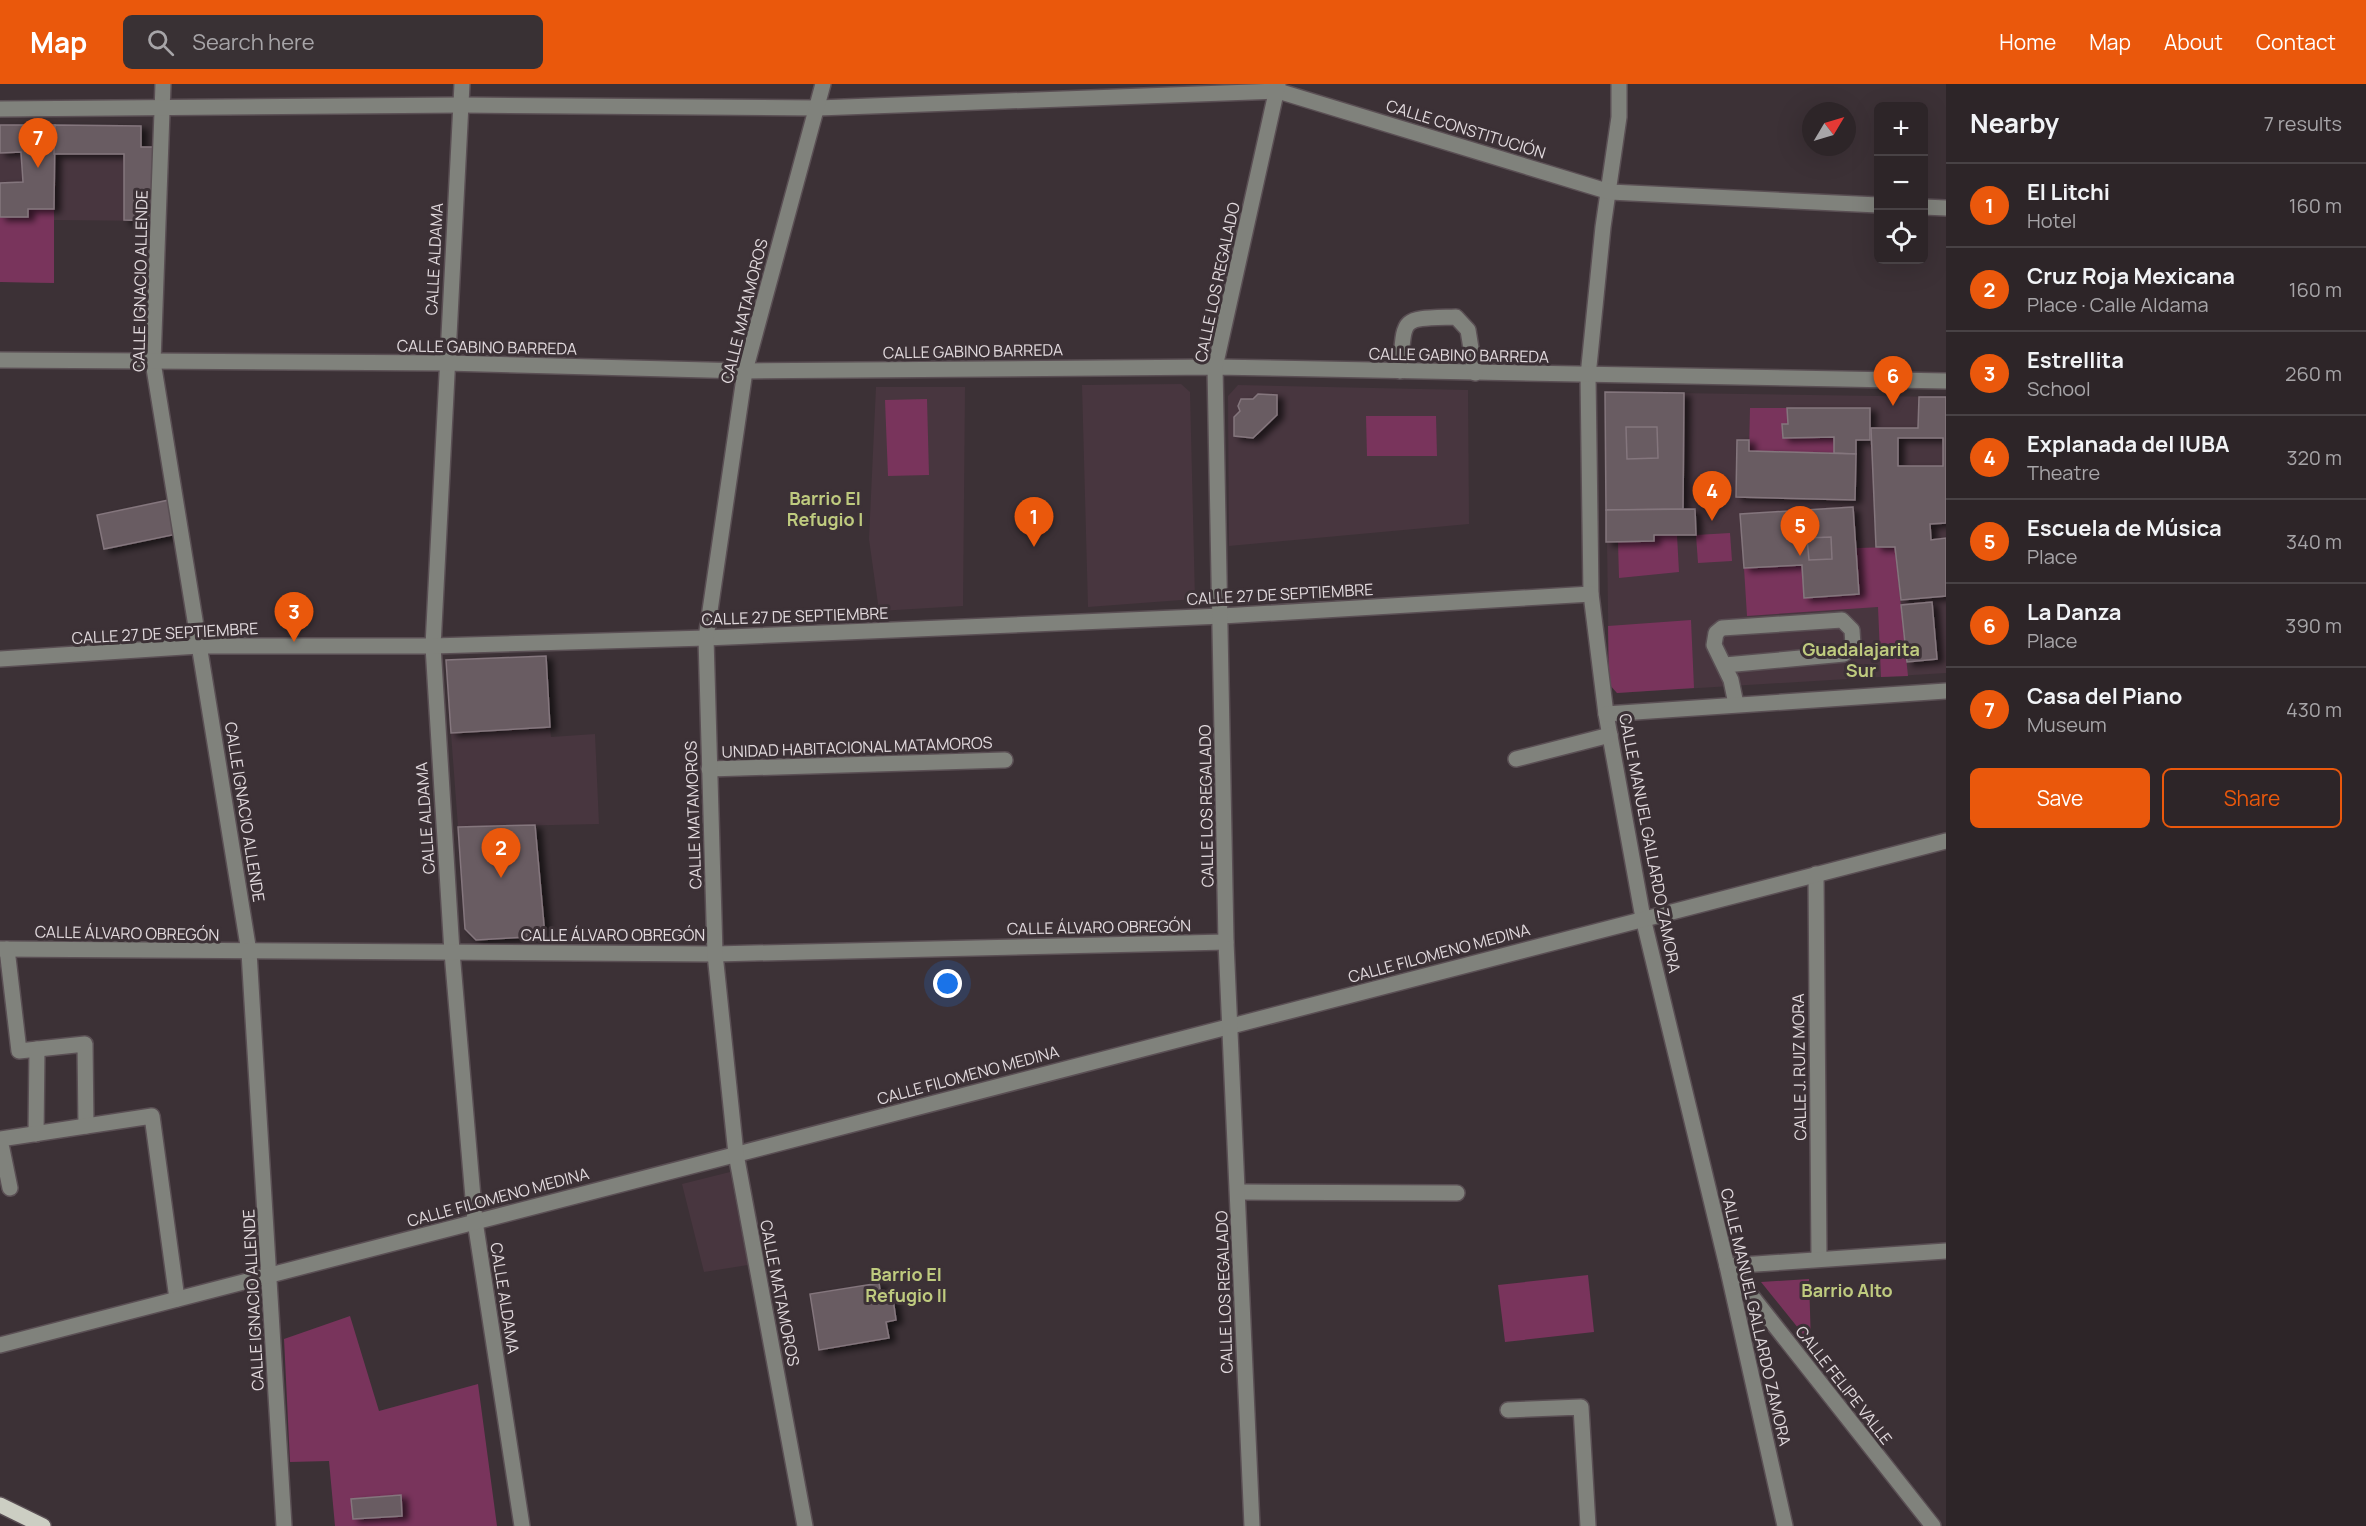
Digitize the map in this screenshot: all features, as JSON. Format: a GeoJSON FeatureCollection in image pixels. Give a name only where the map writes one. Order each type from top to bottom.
{"type":"FeatureCollection","features":[{"type":"Feature","properties":{"kind":"main road"},"geometry":{"type":"LineString","coordinates":[[0,1505],[43,1526]]}},
{"type":"Feature","properties":{"kind":"street","name":"CALLE IGNACIO ALLENDE"},"geometry":{"type":"LineString","coordinates":[[163,84],[153,362],[249,952],[284,1526]]}},
{"type":"Feature","properties":{"kind":"street","name":"CALLE ALDAMA"},"geometry":{"type":"LineString","coordinates":[[462,84],[433,646],[452,952],[475,1221],[522,1526]]}},
{"type":"Feature","properties":{"kind":"street","name":"CALLE MATAMOROS"},"geometry":{"type":"LineString","coordinates":[[805,1526],[736,1154],[715,954],[706,638],[745,371],[823,84]]}},
{"type":"Feature","properties":{"kind":"street","name":"CALLE MANUEL GALLARDO ZAMORA"},"geometry":{"type":"LineString","coordinates":[[1619,84],[1619,117],[1604,227],[1588,376],[1591,594],[1606,714],[1643,918],[1727,1266],[1785,1526]]}},
{"type":"Feature","properties":{"kind":"street","name":"CALLE CONSTITUCIÓN"},"geometry":{"type":"LineString","coordinates":[[0,109],[461,105],[818,108],[1278,88],[1610,192],[1874,205]]}},
{"type":"Feature","properties":{"kind":"street","name":"CALLE LOS REGALADO"},"geometry":{"type":"LineString","coordinates":[[1252,1526],[1226,942],[1222,616],[1215,367],[1278,88]]}},
{"type":"Feature","properties":{"kind":"street"},"geometry":{"type":"LineString","coordinates":[[1928,207],[1946,208]]}},
{"type":"Feature","properties":{"kind":"street"},"geometry":{"type":"LineString","coordinates":[[1400,371],[1403,331],[1407,324],[1414,319],[1456,317],[1468,330],[1475,373]]}},
{"type":"Feature","properties":{"kind":"street","name":"CALLE GABINO BARREDA"},"geometry":{"type":"LineString","coordinates":[[0,360],[446,363],[745,371],[1215,367],[1588,376],[1946,381]]}},
{"type":"Feature","properties":{"kind":"street","name":"CALLE 27 DE SEPTIEMBRE"},"geometry":{"type":"LineString","coordinates":[[0,659],[199,646],[433,646],[706,638],[1222,616],[1591,594]]}},
{"type":"Feature","properties":{"kind":"street"},"geometry":{"type":"LineString","coordinates":[[1725,665],[1844,654],[1850,651],[1853,645],[1852,630],[1842,620],[1722,628],[1716,633],[1714,645],[1725,665],[1736,704]]}},
{"type":"Feature","properties":{"kind":"street"},"geometry":{"type":"LineString","coordinates":[[1606,714],[1694,710],[1736,704],[1946,691]]}},
{"type":"Feature","properties":{"kind":"street"},"geometry":{"type":"LineString","coordinates":[[1516,759],[1610,735]]}},
{"type":"Feature","properties":{"kind":"street","name":"UNIDAD HABITACIONAL MATAMOROS"},"geometry":{"type":"LineString","coordinates":[[709,769],[1005,760]]}},
{"type":"Feature","properties":{"kind":"street","name":"CALLE FILOMENO MEDINA"},"geometry":{"type":"LineString","coordinates":[[0,1345],[1946,841]]}},
{"type":"Feature","properties":{"kind":"street","name":"CALLE J. RUIZ MORA"},"geometry":{"type":"LineString","coordinates":[[1816,874],[1819,1259]]}},
{"type":"Feature","properties":{"kind":"street","name":"CALLE ÁLVARO OBREGÓN"},"geometry":{"type":"LineString","coordinates":[[3,949],[715,954],[1226,942]]}},
{"type":"Feature","properties":{"kind":"street"},"geometry":{"type":"LineString","coordinates":[[3,949],[19,1051],[85,1044],[86,1126]]}},
{"type":"Feature","properties":{"kind":"street"},"geometry":{"type":"LineString","coordinates":[[36,1134],[37,1049]]}},
{"type":"Feature","properties":{"kind":"street"},"geometry":{"type":"LineString","coordinates":[[10,1188],[0,1140],[152,1116],[177,1299]]}},
{"type":"Feature","properties":{"kind":"street"},"geometry":{"type":"LineString","coordinates":[[1238,1192],[1457,1193]]}},
{"type":"Feature","properties":{"kind":"street"},"geometry":{"type":"LineString","coordinates":[[1727,1266],[1946,1251]]}},
{"type":"Feature","properties":{"kind":"street","name":"CALLE FELIPE VALLE"},"geometry":{"type":"LineString","coordinates":[[1727,1266],[1933,1526]]}},
{"type":"Feature","properties":{"kind":"street"},"geometry":{"type":"LineString","coordinates":[[1508,1410],[1581,1407],[1588,1526]]}},
{"type":"Feature","properties":{"kind":"shaded area"},"geometry":{"type":"Polygon","coordinates":[[[0,125],[141,126],[141,147],[155,147],[155,221],[54,220],[54,283],[0,282],[0,125]]]}},
{"type":"Feature","properties":{"kind":"shaded area"},"geometry":{"type":"Polygon","coordinates":[[[28,209],[54,209],[54,283],[0,282],[0,217],[28,209]]]}},
{"type":"Feature","properties":{"kind":"shaded area"},"geometry":{"type":"Polygon","coordinates":[[[1181,384],[1190,392],[1195,599],[1088,607],[1082,385],[1181,384]]]}},
{"type":"Feature","properties":{"kind":"shaded area"},"geometry":{"type":"Polygon","coordinates":[[[1238,385],[1468,390],[1469,524],[1229,546],[1228,396],[1238,385]]]}},
{"type":"Feature","properties":{"kind":"shaded area"},"geometry":{"type":"Polygon","coordinates":[[[876,387],[965,387],[963,606],[879,611],[869,539],[876,387]]]}},
{"type":"Feature","properties":{"kind":"shaded area"},"geometry":{"type":"Polygon","coordinates":[[[1605,392],[1946,397],[1946,673],[1617,693],[1609,684],[1605,392]]]}},
{"type":"Feature","properties":{"kind":"shaded area"},"geometry":{"type":"Polygon","coordinates":[[[927,399],[929,475],[888,476],[885,400],[927,399]]]}},
{"type":"Feature","properties":{"kind":"shaded area"},"geometry":{"type":"Polygon","coordinates":[[[1750,408],[1787,408],[1788,424],[1782,424],[1783,438],[1834,437],[1834,453],[1749,451],[1750,408]]]}},
{"type":"Feature","properties":{"kind":"shaded area"},"geometry":{"type":"Polygon","coordinates":[[[1366,416],[1436,416],[1437,456],[1367,456],[1366,416]]]}},
{"type":"Feature","properties":{"kind":"shaded area"},"geometry":{"type":"Polygon","coordinates":[[[1730,533],[1732,561],[1698,563],[1696,535],[1730,533]]]}},
{"type":"Feature","properties":{"kind":"shaded area"},"geometry":{"type":"Polygon","coordinates":[[[1654,535],[1677,535],[1679,572],[1619,578],[1618,542],[1654,541],[1654,535]]]}},
{"type":"Feature","properties":{"kind":"shaded area"},"geometry":{"type":"Polygon","coordinates":[[[1895,547],[1908,676],[1881,677],[1878,607],[1747,616],[1744,568],[1802,565],[1804,597],[1859,594],[1856,548],[1895,547]]]}},
{"type":"Feature","properties":{"kind":"shaded area"},"geometry":{"type":"Polygon","coordinates":[[[1691,620],[1694,688],[1617,693],[1609,684],[1608,626],[1691,620]]]}},
{"type":"Feature","properties":{"kind":"shaded area"},"geometry":{"type":"Polygon","coordinates":[[[550,727],[551,737],[595,734],[599,824],[458,827],[451,733],[550,727]]]}},
{"type":"Feature","properties":{"kind":"shaded area"},"geometry":{"type":"Polygon","coordinates":[[[730,1172],[748,1265],[704,1272],[682,1184],[730,1172]]]}},
{"type":"Feature","properties":{"kind":"shaded area"},"geometry":{"type":"Polygon","coordinates":[[[1588,1275],[1594,1332],[1505,1342],[1498,1285],[1588,1275]]]}},
{"type":"Feature","properties":{"kind":"shaded area"},"geometry":{"type":"Polygon","coordinates":[[[1809,1279],[1811,1344],[1761,1282],[1809,1279]]]}},
{"type":"Feature","properties":{"kind":"shaded area"},"geometry":{"type":"Polygon","coordinates":[[[350,1316],[379,1411],[478,1384],[497,1526],[335,1526],[329,1461],[290,1462],[284,1339],[350,1316]]]}},
{"type":"Feature","properties":{"kind":"building"},"geometry":{"type":"Polygon","coordinates":[[[0,125],[55,125],[54,209],[28,209],[28,217],[0,217],[0,183],[23,182],[21,152],[0,153],[0,125]]]}},
{"type":"Feature","properties":{"kind":"building"},"geometry":{"type":"Polygon","coordinates":[[[55,125],[141,126],[141,147],[155,147],[155,221],[124,220],[124,154],[54,154],[55,125]]]}},
{"type":"Feature","properties":{"kind":"building"},"geometry":{"type":"Polygon","coordinates":[[[1605,392],[1684,393],[1683,509],[1606,510],[1605,392]]]}},
{"type":"Feature","properties":{"kind":"building"},"geometry":{"type":"Polygon","coordinates":[[[1258,394],[1277,395],[1277,415],[1253,438],[1234,436],[1234,417],[1240,411],[1238,406],[1241,399],[1253,399],[1258,394]]]}},
{"type":"Feature","properties":{"kind":"building"},"geometry":{"type":"Polygon","coordinates":[[[1919,397],[1946,397],[1946,523],[1930,524],[1931,540],[1946,538],[1946,596],[1901,600],[1895,547],[1876,547],[1871,428],[1918,428],[1919,397]],[[1898,438],[1898,466],[1943,466],[1943,438],[1898,438]]]}},
{"type":"Feature","properties":{"kind":"building"},"geometry":{"type":"Polygon","coordinates":[[[1787,408],[1870,408],[1870,440],[1856,440],[1856,454],[1834,453],[1834,437],[1783,438],[1782,424],[1788,424],[1787,408]]]}},
{"type":"Feature","properties":{"kind":"building"},"geometry":{"type":"Polygon","coordinates":[[[1626,427],[1657,427],[1658,458],[1627,459],[1626,427]]]}},
{"type":"Feature","properties":{"kind":"building"},"geometry":{"type":"Polygon","coordinates":[[[1737,440],[1749,440],[1749,451],[1856,454],[1855,500],[1736,497],[1737,440]]]}},
{"type":"Feature","properties":{"kind":"building"},"geometry":{"type":"Polygon","coordinates":[[[169,500],[177,534],[104,549],[97,515],[169,500]]]}},
{"type":"Feature","properties":{"kind":"building"},"geometry":{"type":"Polygon","coordinates":[[[1853,507],[1859,594],[1804,598],[1802,565],[1744,568],[1740,514],[1853,507]]]}},
{"type":"Feature","properties":{"kind":"building"},"geometry":{"type":"Polygon","coordinates":[[[1695,509],[1696,535],[1654,535],[1654,541],[1606,542],[1606,510],[1695,509]]]}},
{"type":"Feature","properties":{"kind":"building"},"geometry":{"type":"Polygon","coordinates":[[[1831,537],[1832,559],[1809,560],[1807,538],[1831,537]]]}},
{"type":"Feature","properties":{"kind":"building"},"geometry":{"type":"Polygon","coordinates":[[[1932,602],[1937,659],[1907,662],[1901,605],[1932,602]]]}},
{"type":"Feature","properties":{"kind":"building"},"geometry":{"type":"Polygon","coordinates":[[[546,656],[550,727],[451,733],[446,660],[546,656]]]}},
{"type":"Feature","properties":{"kind":"building"},"geometry":{"type":"Polygon","coordinates":[[[535,825],[545,936],[476,940],[465,929],[458,827],[535,825]]]}},
{"type":"Feature","properties":{"kind":"building"},"geometry":{"type":"Polygon","coordinates":[[[879,1283],[882,1301],[893,1299],[896,1320],[886,1322],[889,1338],[819,1350],[810,1294],[879,1283]]]}},
{"type":"Feature","properties":{"kind":"building"},"geometry":{"type":"Polygon","coordinates":[[[401,1495],[402,1516],[353,1519],[351,1499],[401,1495]]]}},
{"type":"Feature","properties":{"kind":"place","name":"Casa del Piano"},"geometry":{"type":"Point","coordinates":[38,168]}},
{"type":"Feature","properties":{"kind":"place","name":"La Danza"},"geometry":{"type":"Point","coordinates":[1893,406]}},
{"type":"Feature","properties":{"kind":"place","name":"Explanada del IUBA"},"geometry":{"type":"Point","coordinates":[1712,521]}},
{"type":"Feature","properties":{"kind":"place","name":"El Litchi"},"geometry":{"type":"Point","coordinates":[1034,547]}},
{"type":"Feature","properties":{"kind":"place","name":"Escuela de Música"},"geometry":{"type":"Point","coordinates":[1800,556]}},
{"type":"Feature","properties":{"kind":"place","name":"Estrellita"},"geometry":{"type":"Point","coordinates":[294,642]}},
{"type":"Feature","properties":{"kind":"place","name":"Cruz Roja Mexicana"},"geometry":{"type":"Point","coordinates":[501,878]}},
{"type":"Feature","properties":{"kind":"district","name":"Barrio El Refugio I"},"geometry":{"type":"Point","coordinates":[825,508]}},
{"type":"Feature","properties":{"kind":"district","name":"Guadalajarita Sur"},"geometry":{"type":"Point","coordinates":[1861,659]}},
{"type":"Feature","properties":{"kind":"district","name":"Barrio El Refugio II"},"geometry":{"type":"Point","coordinates":[906,1284]}},
{"type":"Feature","properties":{"kind":"district","name":"Barrio Alto"},"geometry":{"type":"Point","coordinates":[1847,1290]}}]}
